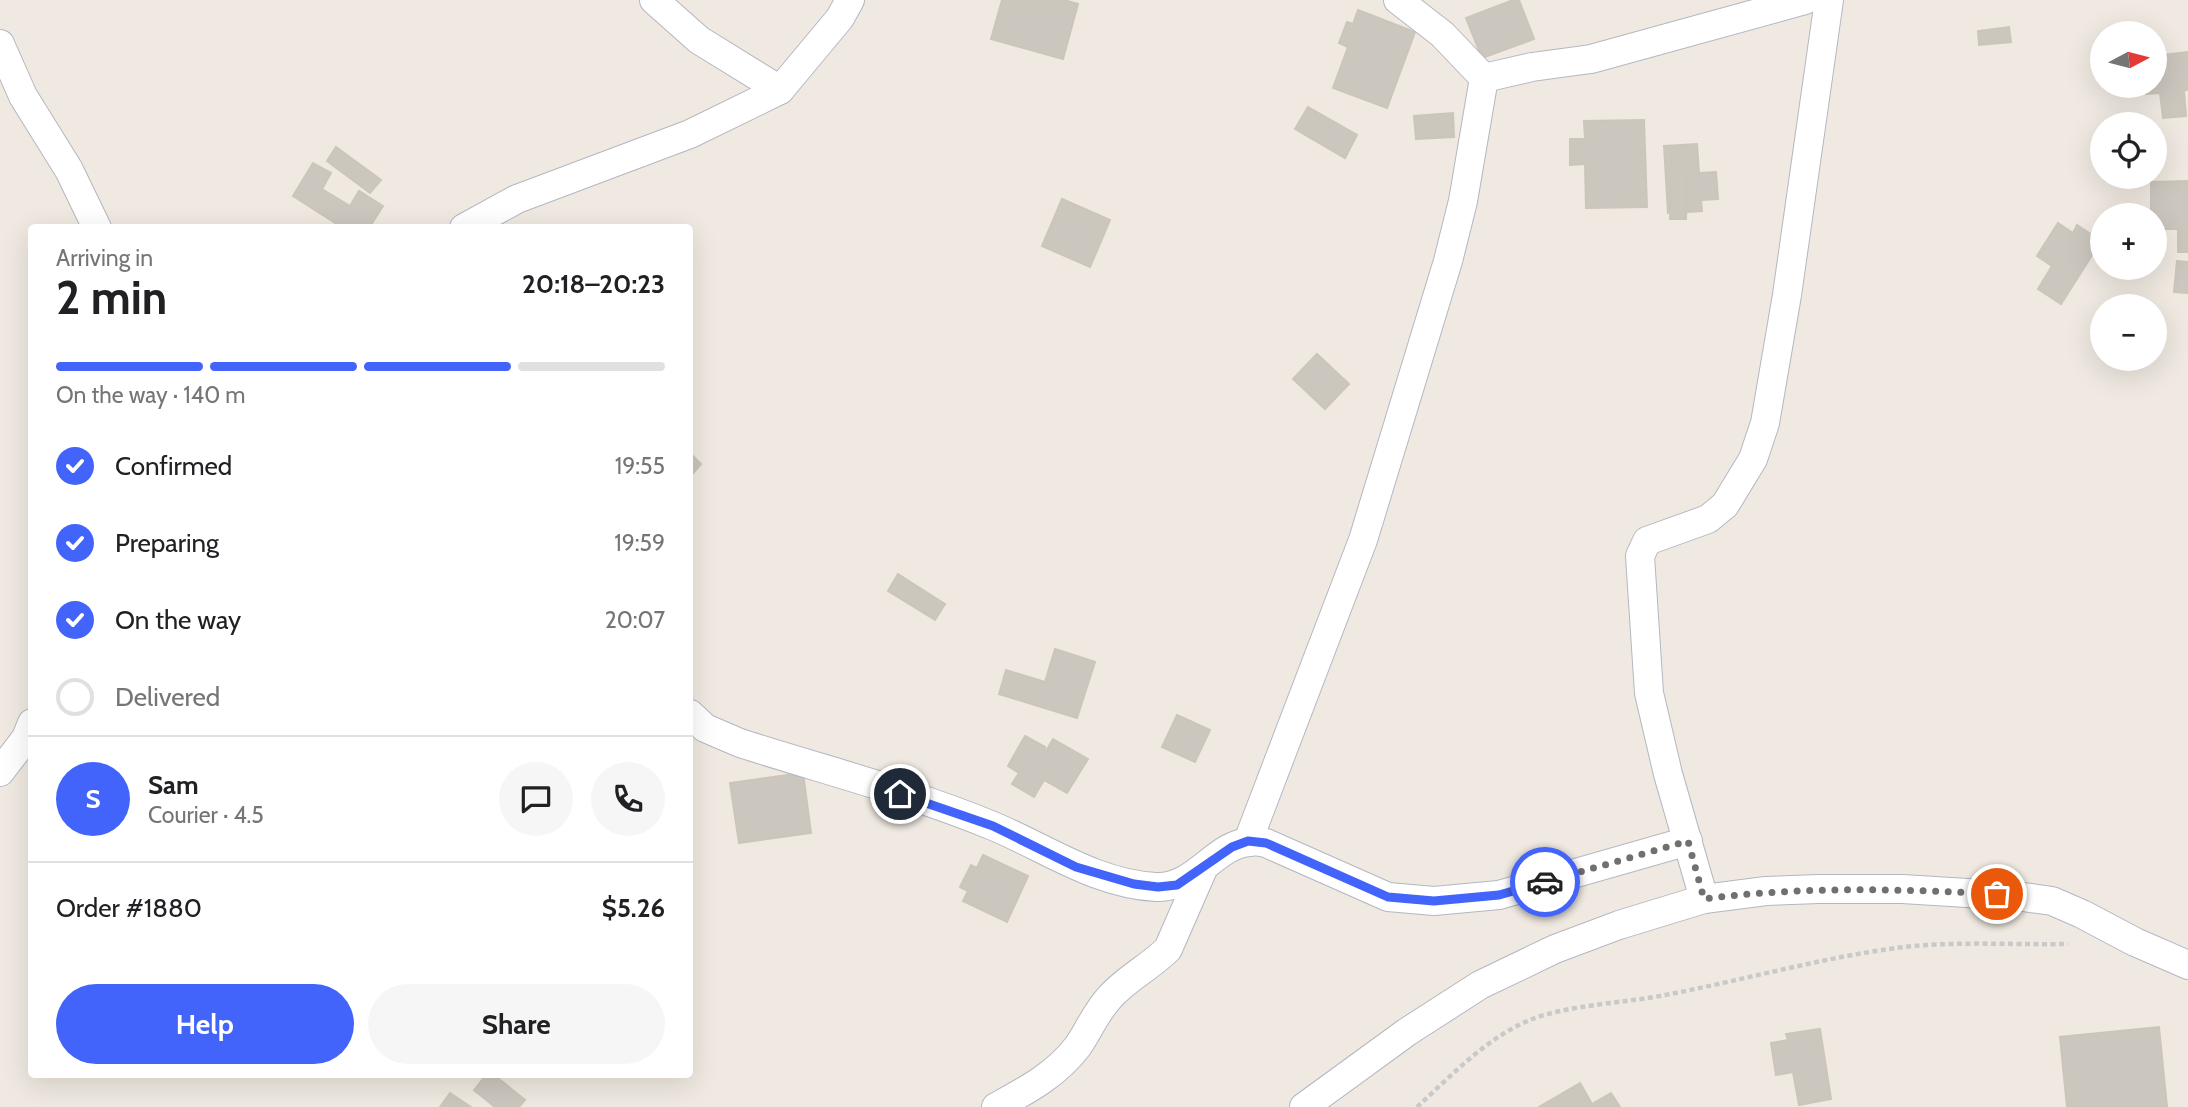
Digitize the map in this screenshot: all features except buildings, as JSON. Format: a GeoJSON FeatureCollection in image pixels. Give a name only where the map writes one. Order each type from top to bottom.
{"type":"FeatureCollection","features":[{"type":"Feature","properties":{"kind":"street"},"geometry":{"type":"LineString","coordinates":[[654,0],[699,40],[780,90]]}},
{"type":"Feature","properties":{"kind":"street"},"geometry":{"type":"LineString","coordinates":[[471,224],[517,199],[690,134],[780,90],[840,18],[850,0]]}},
{"type":"Feature","properties":{"kind":"street"},"geometry":{"type":"LineString","coordinates":[[1398,0],[1442,34],[1484,78]]}},
{"type":"Feature","properties":{"kind":"street"},"geometry":{"type":"LineString","coordinates":[[1484,78],[1532,67],[1591,59],[1805,0]]}},
{"type":"Feature","properties":{"kind":"street"},"geometry":{"type":"LineString","coordinates":[[1704,899],[1648,693],[1640,556],[1647,541],[1708,519],[1725,505],[1753,459],[1765,423],[1787,295],[1829,0]]}},
{"type":"Feature","properties":{"kind":"street"},"geometry":{"type":"LineString","coordinates":[[0,44],[12,94],[69,170],[95,224]]}},
{"type":"Feature","properties":{"kind":"street"},"geometry":{"type":"LineString","coordinates":[[1248,841],[1363,540],[1448,261],[1463,201],[1484,78]]}},
{"type":"Feature","properties":{"kind":"street"},"geometry":{"type":"LineString","coordinates":[[693,717],[705,728],[740,743],[993,826],[1076,867],[1134,884],[1158,887],[1177,885],[1232,847],[1248,841],[1266,843],[1388,897],[1434,901],[1499,895],[1688,841]]}},
{"type":"Feature","properties":{"kind":"street"},"geometry":{"type":"LineString","coordinates":[[0,772],[28,737]]}},
{"type":"Feature","properties":{"kind":"street"},"geometry":{"type":"LineString","coordinates":[[996,1107],[1059,1069],[1079,1045],[1108,998],[1168,949],[1202,869]]}},
{"type":"Feature","properties":{"kind":"street"},"geometry":{"type":"LineString","coordinates":[[1304,1107],[1407,1032],[1480,985],[1555,949],[1619,925],[1704,899],[1766,891],[1819,889],[1902,889],[2016,895],[2052,901],[2188,965]]}},
{"type":"Feature","properties":{"kind":"path"},"geometry":{"type":"LineString","coordinates":[[1416,1107],[1500,1037],[1530,1020],[1556,1013],[1664,995],[1841,956],[1906,947],[2082,944]]}},
{"type":"Feature","properties":{"kind":"way so far"},"geometry":{"type":"LineString","coordinates":[[1545,882],[1688,841],[1704,899],[1766,891],[1819,889],[1902,889],[1997,894]]}},
{"type":"Feature","properties":{"kind":"route"},"geometry":{"type":"LineString","coordinates":[[900,794],[993,826],[1076,867],[1134,884],[1158,887],[1177,885],[1232,847],[1248,841],[1266,843],[1295,854],[1388,897],[1434,901],[1499,895],[1545,882]]}}]}
